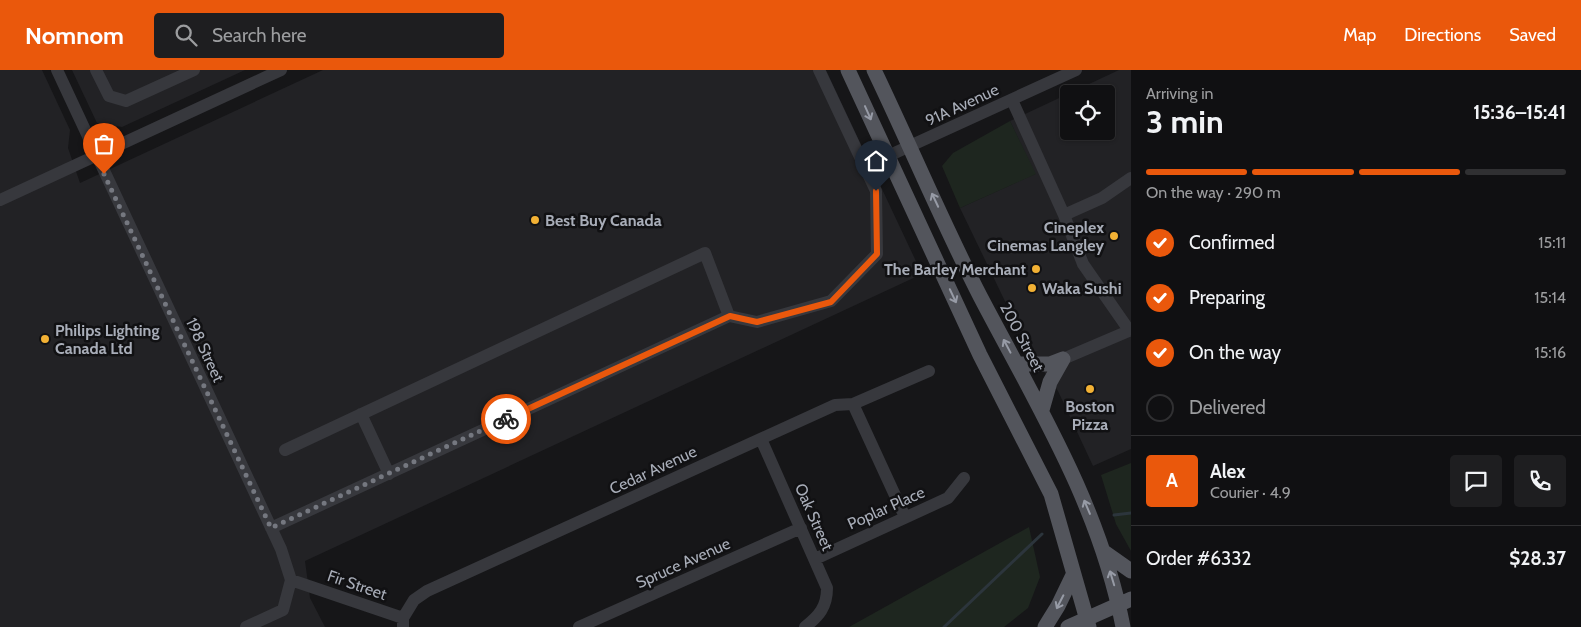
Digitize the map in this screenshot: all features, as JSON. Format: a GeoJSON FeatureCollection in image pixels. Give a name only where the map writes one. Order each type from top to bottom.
{"type":"FeatureCollection","features":[{"type":"Feature","properties":{"kind":"main road"},"geometry":{"type":"LineString","coordinates":[[848,70],[980,355],[1051,494],[1088,623]]}},
{"type":"Feature","properties":{"kind":"main road","name":"200 Street"},"geometry":{"type":"LineString","coordinates":[[874,70],[979,294],[1042,410],[1071,469],[1125,602],[1123,627]]}},
{"type":"Feature","properties":{"kind":"main road"},"geometry":{"type":"LineString","coordinates":[[1017,364],[1050,364],[1064,360]]}},
{"type":"Feature","properties":{"kind":"main road"},"geometry":{"type":"LineString","coordinates":[[1042,410],[1050,382],[1064,360]]}},
{"type":"Feature","properties":{"kind":"main road"},"geometry":{"type":"LineString","coordinates":[[1104,552],[1131,570]]}},
{"type":"Feature","properties":{"kind":"main road"},"geometry":{"type":"LineString","coordinates":[[1045,627],[1073,575]]}},
{"type":"Feature","properties":{"kind":"main road"},"geometry":{"type":"LineString","coordinates":[[1068,627],[1088,623],[1125,602]]}},
{"type":"Feature","properties":{"kind":"street","name":"198 Street"},"geometry":{"type":"LineString","coordinates":[[57,70],[271,528],[291,580]]}},
{"type":"Feature","properties":{"kind":"street"},"geometry":{"type":"LineString","coordinates":[[96,70],[109,96],[126,101],[194,70]]}},
{"type":"Feature","properties":{"kind":"street"},"geometry":{"type":"LineString","coordinates":[[0,200],[280,70]]}},
{"type":"Feature","properties":{"kind":"street"},"geometry":{"type":"LineString","coordinates":[[271,528],[730,316],[757,322],[831,302],[877,254],[876,191],[819,70]]}},
{"type":"Feature","properties":{"kind":"street","name":"91A Avenue"},"geometry":{"type":"LineString","coordinates":[[888,156],[1076,70]]}},
{"type":"Feature","properties":{"kind":"street"},"geometry":{"type":"LineString","coordinates":[[1012,100],[1064,215],[1083,264],[1130,330],[1064,360]]}},
{"type":"Feature","properties":{"kind":"street"},"geometry":{"type":"LineString","coordinates":[[1064,215],[1102,198],[1131,178]]}},
{"type":"Feature","properties":{"kind":"street"},"geometry":{"type":"LineString","coordinates":[[285,450],[705,253],[730,316]]}},
{"type":"Feature","properties":{"kind":"street","name":"Cedar Avenue"},"geometry":{"type":"LineString","coordinates":[[403,623],[414,600],[427,591],[835,405],[853,404],[929,371]]}},
{"type":"Feature","properties":{"kind":"street"},"geometry":{"type":"LineString","coordinates":[[853,404],[905,517]]}},
{"type":"Feature","properties":{"kind":"street"},"geometry":{"type":"LineString","coordinates":[[361,414],[388,474]]}},
{"type":"Feature","properties":{"kind":"street","name":"Oak Street"},"geometry":{"type":"LineString","coordinates":[[761,439],[827,588],[827,599],[823,609],[805,627]]}},
{"type":"Feature","properties":{"kind":"street","name":"Poplar Place"},"geometry":{"type":"LineString","coordinates":[[815,559],[948,498],[964,478]]}},
{"type":"Feature","properties":{"kind":"street","name":"Spruce Avenue"},"geometry":{"type":"LineString","coordinates":[[579,627],[801,528]]}},
{"type":"Feature","properties":{"kind":"street"},"geometry":{"type":"LineString","coordinates":[[246,627],[283,610],[291,580]]}},
{"type":"Feature","properties":{"kind":"street","name":"Fir Street"},"geometry":{"type":"LineString","coordinates":[[291,580],[403,623]]}},
{"type":"Feature","properties":{"kind":"shaded area"},"geometry":{"type":"Polygon","coordinates":[[[0,70],[42,70],[70,130],[68,148],[80,183],[323,70],[826,70],[922,274],[305,561],[310,598],[325,627],[0,627],[0,70]]]}},
{"type":"Feature","properties":{"kind":"shaded area"},"geometry":{"type":"Polygon","coordinates":[[[72,70],[245,70],[122,127],[97,123],[72,70]]]}},
{"type":"Feature","properties":{"kind":"shaded area"},"geometry":{"type":"Polygon","coordinates":[[[1119,70],[1131,70],[1131,449],[1093,466],[1058,391],[1029,351],[960,208],[1035,174],[1010,121],[1060,98],[1060,140],[1115,140],[1115,85],[1087,85],[1119,70]]]}},
{"type":"Feature","properties":{"kind":"shaded area"},"geometry":{"type":"Polygon","coordinates":[[[1010,121],[1036,174],[960,208],[942,166],[953,153],[1010,121]]]}},
{"type":"Feature","properties":{"kind":"shaded area"},"geometry":{"type":"Polygon","coordinates":[[[1131,463],[1131,551],[1116,524],[1101,475],[1131,463]]]}},
{"type":"Feature","properties":{"kind":"shaded area"},"geometry":{"type":"Polygon","coordinates":[[[1029,527],[1040,577],[1028,608],[1004,627],[849,627],[1029,527]]]}},
{"type":"Feature","properties":{"kind":"waterway"},"geometry":{"type":"LineString","coordinates":[[1114,515],[1131,513]]}},
{"type":"Feature","properties":{"kind":"waterway"},"geometry":{"type":"LineString","coordinates":[[944,627],[1042,534]]}},
{"type":"Feature","properties":{"kind":"way so far"},"geometry":{"type":"LineString","coordinates":[[104,174],[271,528],[506,419]]}},
{"type":"Feature","properties":{"kind":"place","name":"Best Buy Canada"},"geometry":{"type":"Point","coordinates":[535,220]}},
{"type":"Feature","properties":{"kind":"place","name":"Cineplex Cinemas Langley"},"geometry":{"type":"Point","coordinates":[1114,236]}},
{"type":"Feature","properties":{"kind":"place","name":"The Barley Merchant"},"geometry":{"type":"Point","coordinates":[1036,269]}},
{"type":"Feature","properties":{"kind":"place","name":"Waka Sushi"},"geometry":{"type":"Point","coordinates":[1032,288]}},
{"type":"Feature","properties":{"kind":"place","name":"Philips Lighting Canada Ltd"},"geometry":{"type":"Point","coordinates":[45,339]}},
{"type":"Feature","properties":{"kind":"place","name":"Boston Pizza"},"geometry":{"type":"Point","coordinates":[1090,389]}},
{"type":"Feature","properties":{"kind":"route"},"geometry":{"type":"LineString","coordinates":[[506,419],[730,316],[757,322],[831,302],[877,254],[876,191]]}}]}
